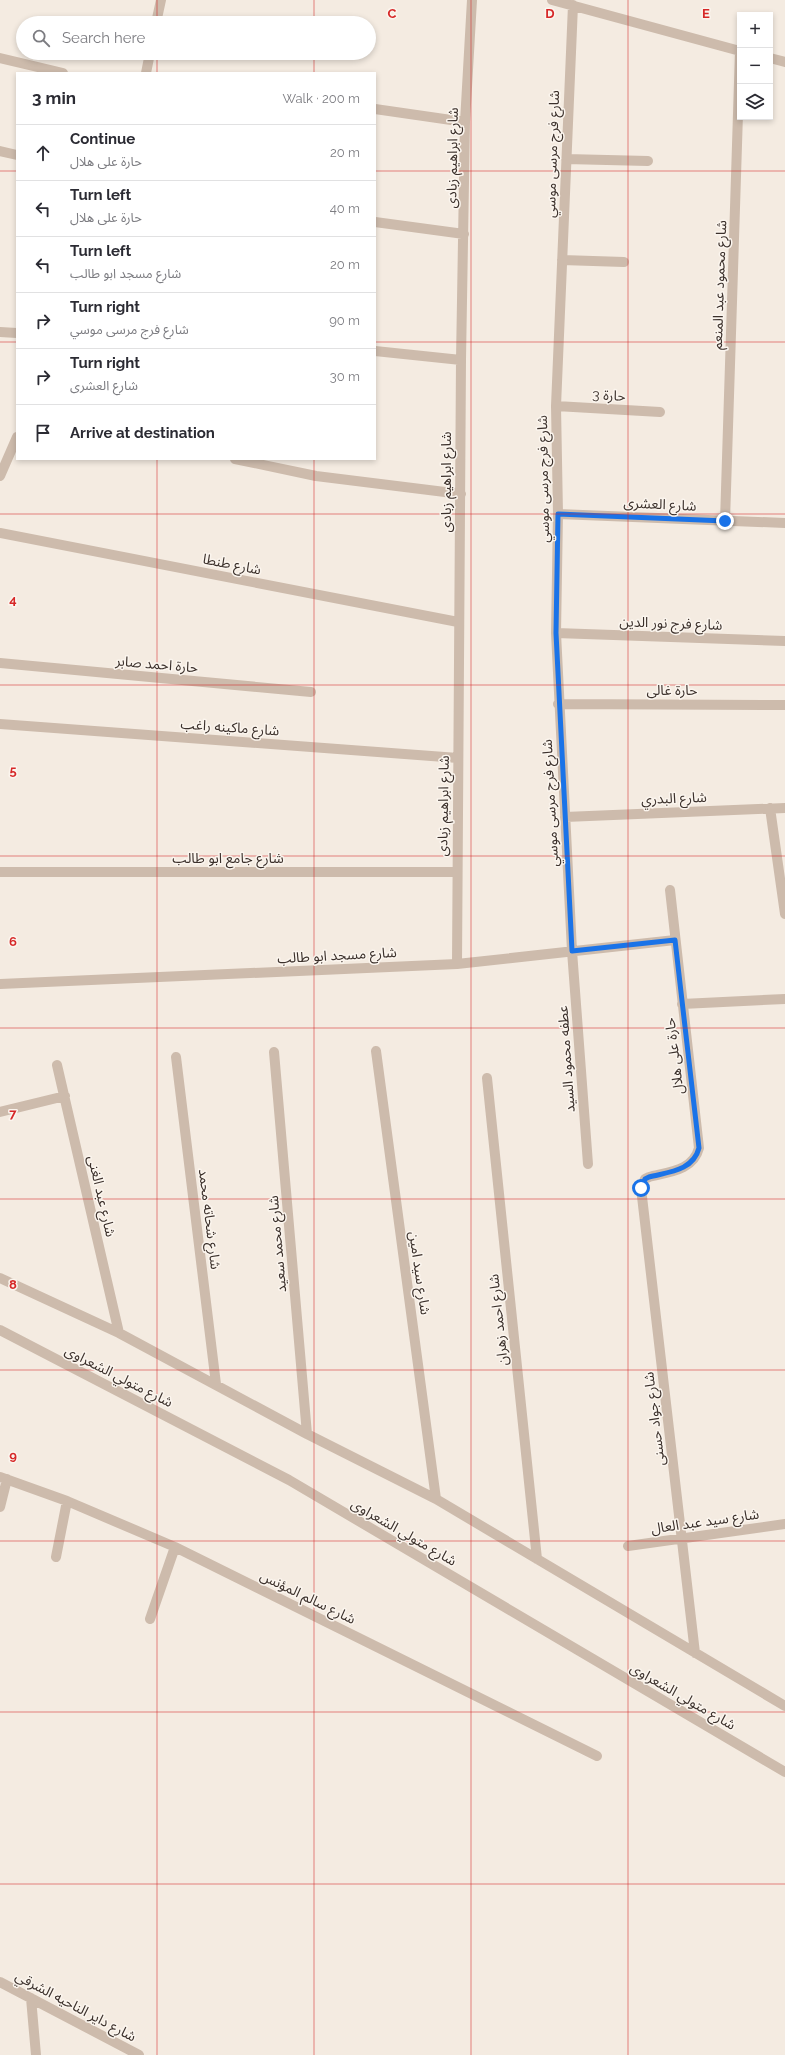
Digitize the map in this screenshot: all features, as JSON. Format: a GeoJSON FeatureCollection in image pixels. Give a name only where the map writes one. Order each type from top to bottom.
{"type":"FeatureCollection","features":[{"type":"Feature","properties":{"kind":"street"},"geometry":{"type":"LineString","coordinates":[[158,16],[161,0]]}},
{"type":"Feature","properties":{"kind":"street","name":"شارع ابراهيم زبادى"},"geometry":{"type":"LineString","coordinates":[[457,964],[456,872],[458,622],[461,494],[461,360],[465,122],[472,0]]}},
{"type":"Feature","properties":{"kind":"street"},"geometry":{"type":"LineString","coordinates":[[552,0],[737,50]]}},
{"type":"Feature","properties":{"kind":"street","name":"شارع فرج مرسى موسي"},"geometry":{"type":"LineString","coordinates":[[572,951],[558,704],[556,633],[558,514],[556,406],[573,5]]}},
{"type":"Feature","properties":{"kind":"street"},"geometry":{"type":"LineString","coordinates":[[0,58],[59,72]]}},
{"type":"Feature","properties":{"kind":"street"},"geometry":{"type":"LineString","coordinates":[[773,59],[785,62]]}},
{"type":"Feature","properties":{"kind":"street"},"geometry":{"type":"LineString","coordinates":[[146,72],[149,60]]}},
{"type":"Feature","properties":{"kind":"street","name":"شارع محمود عبد المنعم"},"geometry":{"type":"LineString","coordinates":[[725,521],[739,84]]}},
{"type":"Feature","properties":{"kind":"street"},"geometry":{"type":"LineString","coordinates":[[376,108],[465,122]]}},
{"type":"Feature","properties":{"kind":"street"},"geometry":{"type":"LineString","coordinates":[[0,151],[16,155]]}},
{"type":"Feature","properties":{"kind":"street"},"geometry":{"type":"LineString","coordinates":[[566,159],[648,161]]}},
{"type":"Feature","properties":{"kind":"street"},"geometry":{"type":"LineString","coordinates":[[376,222],[464,234]]}},
{"type":"Feature","properties":{"kind":"street"},"geometry":{"type":"LineString","coordinates":[[562,260],[624,262]]}},
{"type":"Feature","properties":{"kind":"street"},"geometry":{"type":"LineString","coordinates":[[0,332],[16,333]]}},
{"type":"Feature","properties":{"kind":"street"},"geometry":{"type":"LineString","coordinates":[[376,351],[461,360]]}},
{"type":"Feature","properties":{"kind":"street","name":"حارة 3"},"geometry":{"type":"LineString","coordinates":[[556,406],[660,412]]}},
{"type":"Feature","properties":{"kind":"street"},"geometry":{"type":"LineString","coordinates":[[0,476],[5,451],[16,438]]}},
{"type":"Feature","properties":{"kind":"street"},"geometry":{"type":"LineString","coordinates":[[240,460],[316,476],[461,494]]}},
{"type":"Feature","properties":{"kind":"street","name":"شارع العشرى"},"geometry":{"type":"LineString","coordinates":[[558,514],[785,523]]}},
{"type":"Feature","properties":{"kind":"street","name":"شارع طنطا"},"geometry":{"type":"LineString","coordinates":[[0,533],[458,622]]}},
{"type":"Feature","properties":{"kind":"street","name":"شارع فرج نور الدين"},"geometry":{"type":"LineString","coordinates":[[556,633],[785,641]]}},
{"type":"Feature","properties":{"kind":"street","name":"حارة احمد صابر"},"geometry":{"type":"LineString","coordinates":[[0,663],[311,692]]}},
{"type":"Feature","properties":{"kind":"street","name":"حارة غالى"},"geometry":{"type":"LineString","coordinates":[[558,704],[785,705]]}},
{"type":"Feature","properties":{"kind":"street","name":"شارع ماكينه راغب"},"geometry":{"type":"LineString","coordinates":[[0,724],[458,758]]}},
{"type":"Feature","properties":{"kind":"street"},"geometry":{"type":"LineString","coordinates":[[770,808],[785,914]]}},
{"type":"Feature","properties":{"kind":"street","name":"شارع البدري"},"geometry":{"type":"LineString","coordinates":[[565,817],[785,808]]}},
{"type":"Feature","properties":{"kind":"street","name":"شارع جامع ابو طالب"},"geometry":{"type":"LineString","coordinates":[[0,872],[456,872]]}},
{"type":"Feature","properties":{"kind":"street","name":"حارة على هلال"},"geometry":{"type":"LineString","coordinates":[[643,1183],[649,1177],[689,1165],[697,1155],[699,1148],[670,890]]}},
{"type":"Feature","properties":{"kind":"street","name":"شارع مسجد ابو طالب"},"geometry":{"type":"LineString","coordinates":[[0,984],[457,964],[675,940]]}},
{"type":"Feature","properties":{"kind":"street","name":"عطفه محمود السيد"},"geometry":{"type":"LineString","coordinates":[[572,951],[588,1164]]}},
{"type":"Feature","properties":{"kind":"street"},"geometry":{"type":"LineString","coordinates":[[682,1004],[785,998]]}},
{"type":"Feature","properties":{"kind":"street","name":"شارع سيد امين"},"geometry":{"type":"LineString","coordinates":[[376,1051],[436,1499]]}},
{"type":"Feature","properties":{"kind":"street","name":"شارع محمد سعيد"},"geometry":{"type":"LineString","coordinates":[[274,1052],[307,1434]]}},
{"type":"Feature","properties":{"kind":"street","name":"شارع شحاته محمد"},"geometry":{"type":"LineString","coordinates":[[176,1057],[216,1384]]}},
{"type":"Feature","properties":{"kind":"street","name":"شارع عبد الغنى"},"geometry":{"type":"LineString","coordinates":[[57,1065],[119,1333]]}},
{"type":"Feature","properties":{"kind":"street","name":"شارع احمد زهران"},"geometry":{"type":"LineString","coordinates":[[487,1078],[536,1559]]}},
{"type":"Feature","properties":{"kind":"street"},"geometry":{"type":"LineString","coordinates":[[0,1112],[65,1096]]}},
{"type":"Feature","properties":{"kind":"street","name":"شارع جواد حسنى"},"geometry":{"type":"LineString","coordinates":[[643,1183],[642,1193],[695,1653]]}},
{"type":"Feature","properties":{"kind":"street"},"geometry":{"type":"LineString","coordinates":[[0,1278],[119,1333],[307,1434],[436,1499],[785,1706]]}},
{"type":"Feature","properties":{"kind":"street","name":"شارع متولي الشعراوى"},"geometry":{"type":"LineString","coordinates":[[0,1330],[289,1480],[785,1772]]}},
{"type":"Feature","properties":{"kind":"street"},"geometry":{"type":"LineString","coordinates":[[0,1507],[3,1478]]}},
{"type":"Feature","properties":{"kind":"street","name":"شارع سالم المؤنس"},"geometry":{"type":"LineString","coordinates":[[3,1478],[68,1501],[175,1547],[598,1756]]}},
{"type":"Feature","properties":{"kind":"street"},"geometry":{"type":"LineString","coordinates":[[56,1556],[68,1501]]}},
{"type":"Feature","properties":{"kind":"street","name":"شارع سيد عبد العال"},"geometry":{"type":"LineString","coordinates":[[628,1546],[785,1524]]}},
{"type":"Feature","properties":{"kind":"street"},"geometry":{"type":"LineString","coordinates":[[150,1619],[175,1547]]}},
{"type":"Feature","properties":{"kind":"street","name":"شارع داير الناحيه الشرقي"},"geometry":{"type":"LineString","coordinates":[[0,1982],[139,2055]]}},
{"type":"Feature","properties":{"kind":"street"},"geometry":{"type":"LineString","coordinates":[[31,1998],[36,2055]]}},
{"type":"Feature","properties":{"kind":"route"},"geometry":{"type":"LineString","coordinates":[[641,1188],[645,1179],[649,1177],[689,1165],[697,1155],[699,1148],[675,940],[572,951],[558,704],[556,633],[558,514],[725,521]]}}]}
